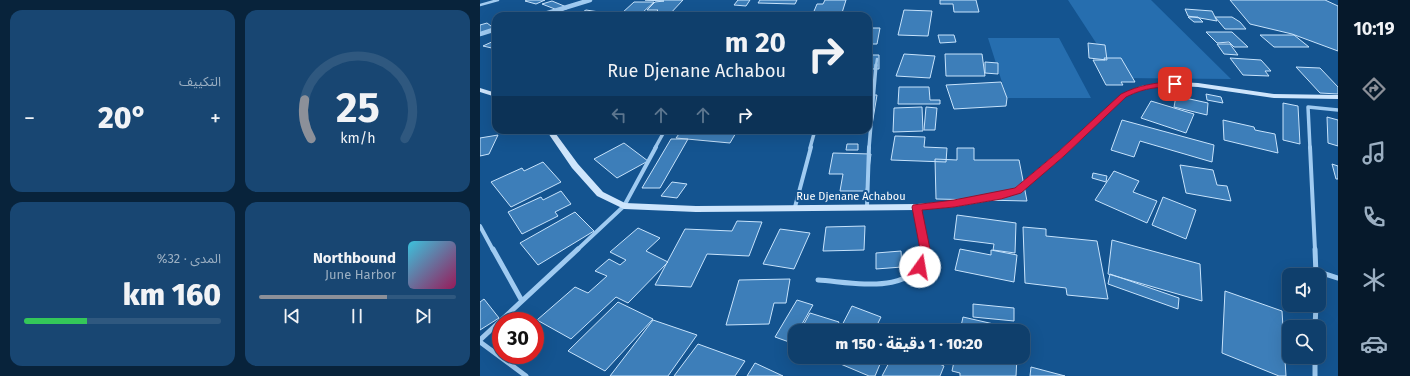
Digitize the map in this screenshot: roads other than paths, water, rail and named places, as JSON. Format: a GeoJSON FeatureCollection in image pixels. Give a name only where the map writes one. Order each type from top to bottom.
{"type":"FeatureCollection","features":[{"type":"Feature","properties":{"kind":"main road","name":"Rue Djenane Achabou"},"geometry":{"type":"LineString","coordinates":[[552,134],[574,166],[600,194],[624,206],[696,209],[867,206],[917,207],[954,204],[1001,196],[1018,190],[1061,154],[1124,95],[1135,89],[1151,85],[1175,84],[1274,96],[1338,97]]}},
{"type":"Feature","properties":{"kind":"main road"},"geometry":{"type":"LineString","coordinates":[[480,90],[492,94]]}},
{"type":"Feature","properties":{"kind":"street"},"geometry":{"type":"LineString","coordinates":[[480,5],[498,0]]}},
{"type":"Feature","properties":{"kind":"street"},"geometry":{"type":"LineString","coordinates":[[551,12],[590,0]]}},
{"type":"Feature","properties":{"kind":"street"},"geometry":{"type":"LineString","coordinates":[[480,34],[492,30]]}},
{"type":"Feature","properties":{"kind":"street"},"geometry":{"type":"LineString","coordinates":[[872,104],[877,59]]}},
{"type":"Feature","properties":{"kind":"street"},"geometry":{"type":"LineString","coordinates":[[1316,268],[1308,107],[1338,110]]}},
{"type":"Feature","properties":{"kind":"street"},"geometry":{"type":"LineString","coordinates":[[526,376],[480,341],[624,206],[663,134]]}},
{"type":"Feature","properties":{"kind":"street"},"geometry":{"type":"LineString","coordinates":[[795,207],[814,134]]}},
{"type":"Feature","properties":{"kind":"street"},"geometry":{"type":"LineString","coordinates":[[867,206],[869,134]]}},
{"type":"Feature","properties":{"kind":"street"},"geometry":{"type":"LineString","coordinates":[[818,280],[890,283],[904,280],[913,274],[920,267],[925,249],[917,207]]}},
{"type":"Feature","properties":{"kind":"street"},"geometry":{"type":"LineString","coordinates":[[480,226],[522,301]]}},
{"type":"Feature","properties":{"kind":"street"},"geometry":{"type":"LineString","coordinates":[[1326,275],[1338,278]]}},
{"type":"Feature","properties":{"kind":"street"},"geometry":{"type":"LineString","coordinates":[[1315,364],[1315,376]]}}]}
